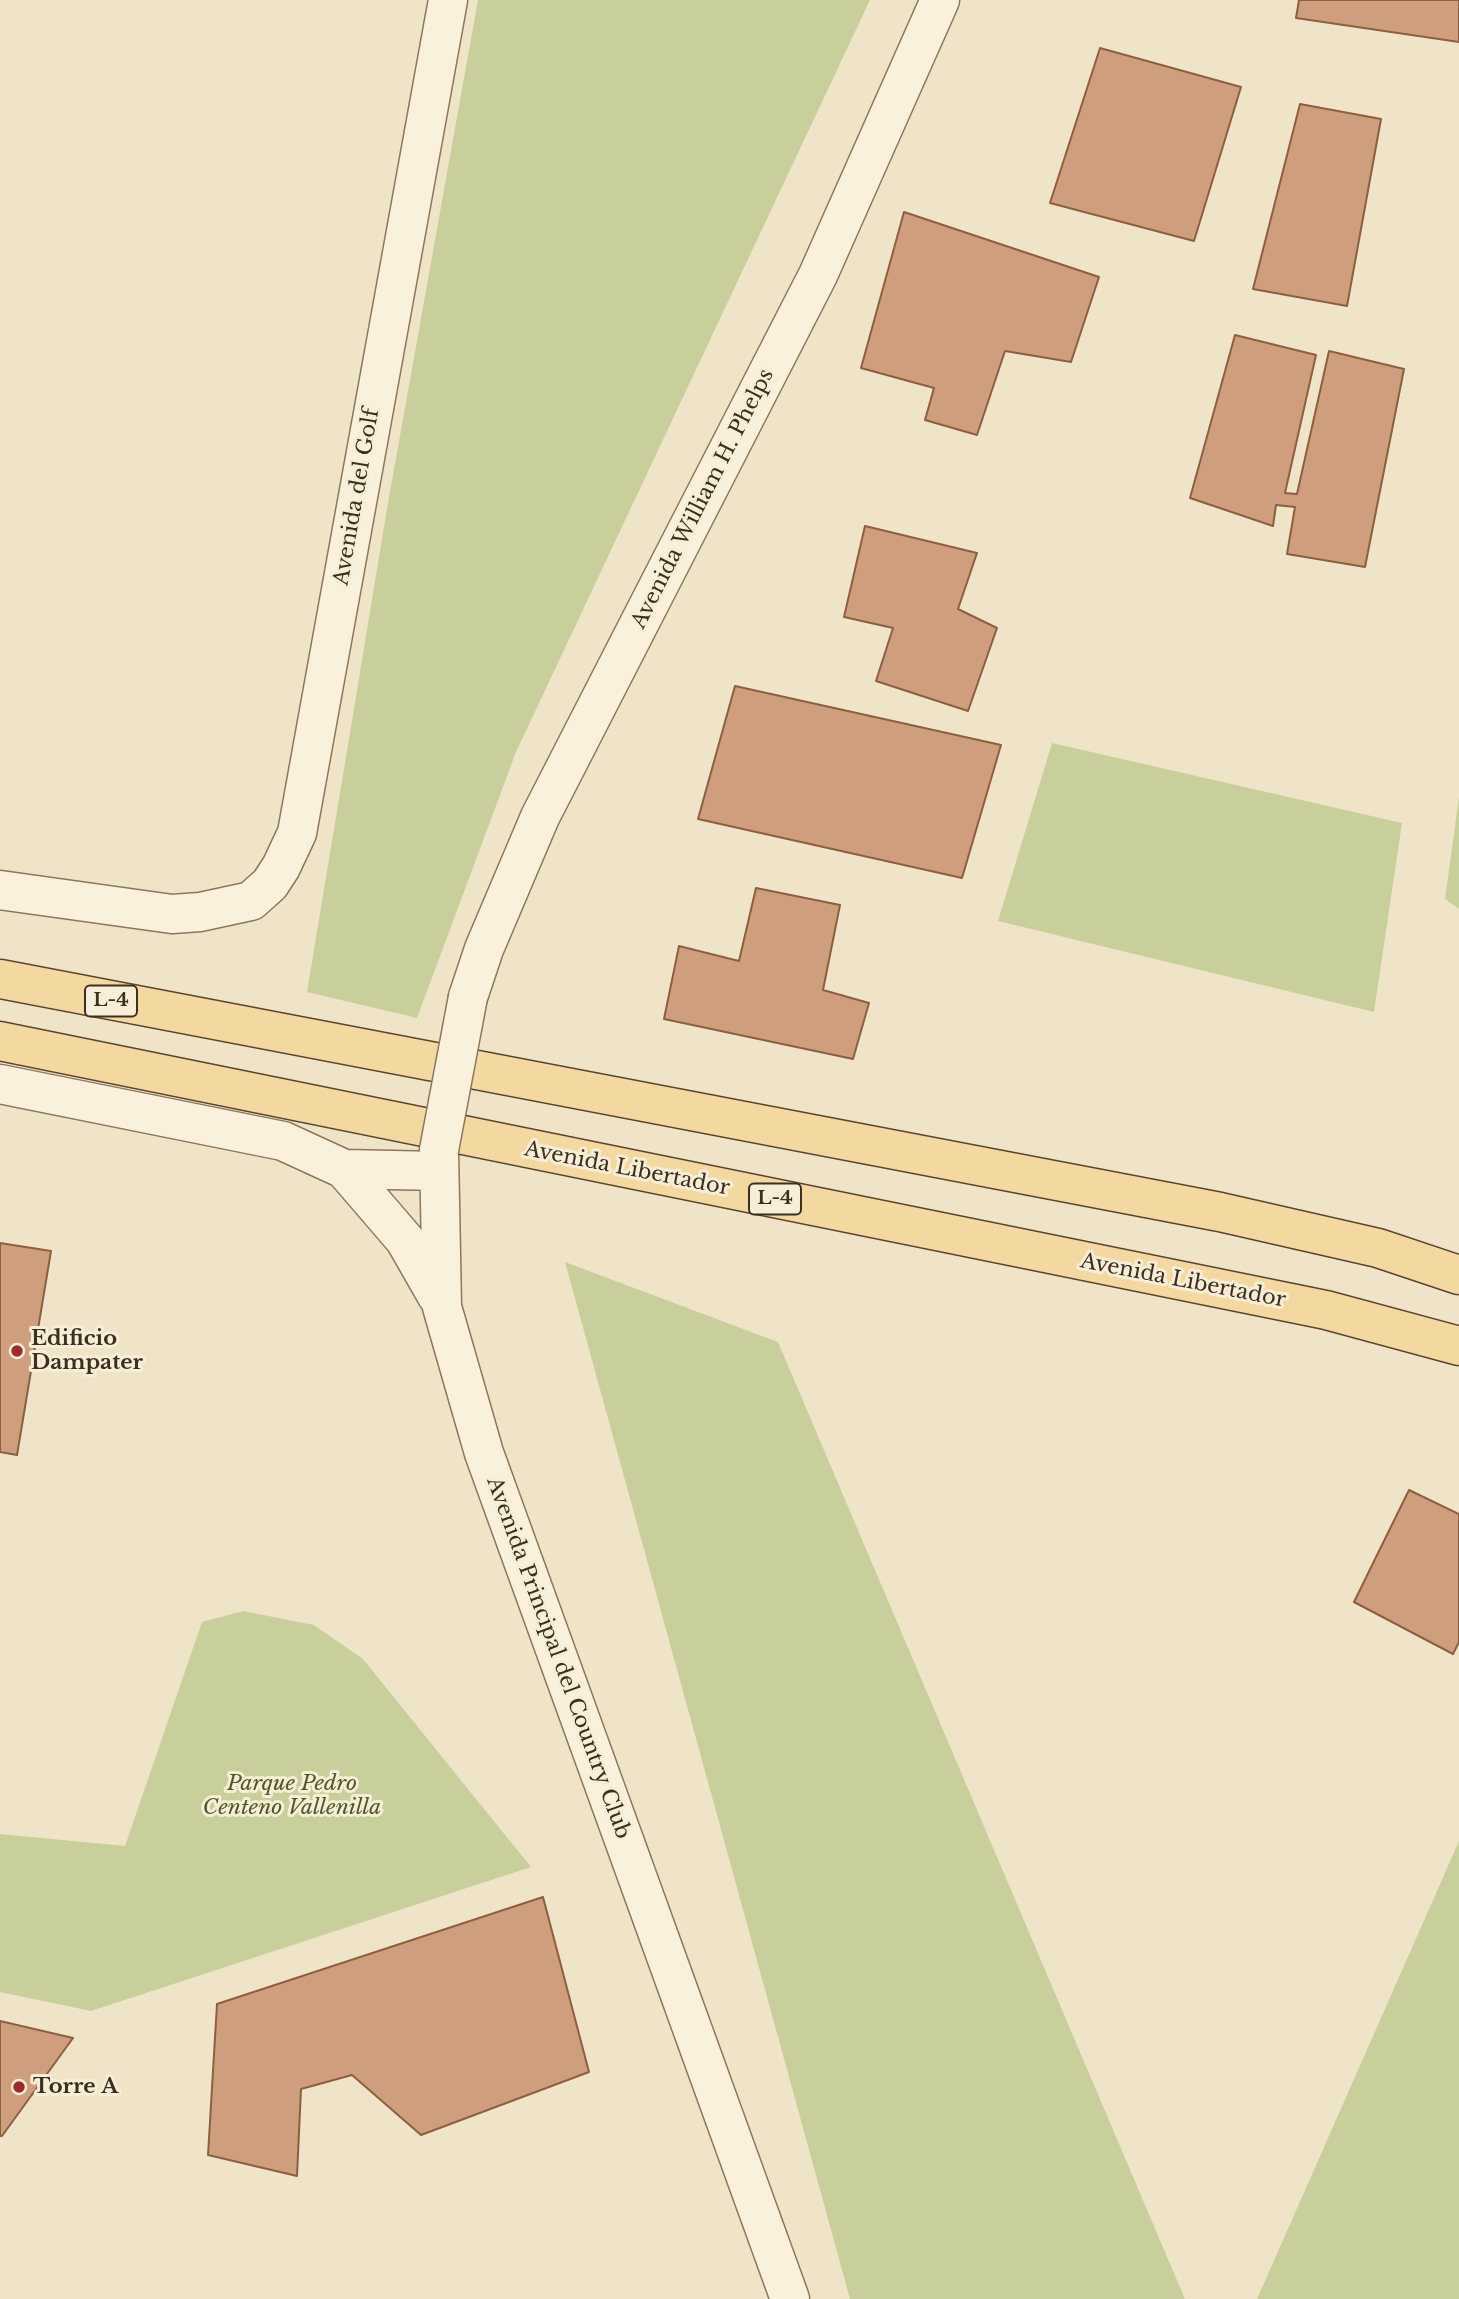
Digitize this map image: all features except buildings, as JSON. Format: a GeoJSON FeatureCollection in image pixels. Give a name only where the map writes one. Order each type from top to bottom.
{"type":"FeatureCollection","features":[{"type":"Feature","properties":{"kind":"main road","name":"L-4"},"geometry":{"type":"LineString","coordinates":[[0,979],[1220,1212],[1378,1248],[1459,1275]]}},
{"type":"Feature","properties":{"kind":"main road","name":"Avenida Libertador"},"geometry":{"type":"LineString","coordinates":[[0,1041],[1326,1310],[1459,1346]]}},
{"type":"Feature","properties":{"kind":"street","name":"Avenida del Golf"},"geometry":{"type":"LineString","coordinates":[[0,890],[172,914],[227,909],[251,901],[270,884],[297,834],[448,0]]}},
{"type":"Feature","properties":{"kind":"street","name":"Avenida William H. Phelps"},"geometry":{"type":"LineString","coordinates":[[468,998],[484,949],[540,817],[818,275],[940,0]]}},
{"type":"Feature","properties":{"kind":"street","name":"Avenida Principal del Country Club"},"geometry":{"type":"LineString","coordinates":[[468,998],[439,1160],[442,1307],[484,1453],[790,2299]]}},
{"type":"Feature","properties":{"kind":"street"},"geometry":{"type":"LineString","coordinates":[[0,1084],[283,1141],[344,1169],[418,1258],[442,1307]]}},
{"type":"Feature","properties":{"kind":"street"},"geometry":{"type":"LineString","coordinates":[[344,1169],[439,1160]]}},
{"type":"Feature","properties":{"kind":"green space"},"geometry":{"type":"Polygon","coordinates":[[[478,0],[870,0],[516,752],[417,1018],[307,992],[389,497],[478,0]]]}},
{"type":"Feature","properties":{"kind":"green space"},"geometry":{"type":"Polygon","coordinates":[[[1052,743],[1402,823],[1374,1012],[998,921],[1052,743]]]}},
{"type":"Feature","properties":{"kind":"green space"},"geometry":{"type":"Polygon","coordinates":[[[1459,797],[1459,909],[1445,899],[1459,797]]]}},
{"type":"Feature","properties":{"kind":"green space"},"geometry":{"type":"Polygon","coordinates":[[[565,1262],[778,1342],[1185,2299],[850,2299],[565,1262]]]}},
{"type":"Feature","properties":{"kind":"green space","name":"Parque Pedro Centeno Vallenilla"},"geometry":{"type":"Polygon","coordinates":[[[243,1611],[314,1625],[363,1659],[531,1867],[91,2011],[0,1992],[0,1834],[125,1846],[202,1622],[243,1611]]]}},
{"type":"Feature","properties":{"kind":"green space"},"geometry":{"type":"Polygon","coordinates":[[[1459,1841],[1459,2299],[1257,2299],[1459,1841]]]}},
{"type":"Feature","properties":{"kind":"place","name":"Edificio Dampater"},"geometry":{"type":"Point","coordinates":[17,1351]}},
{"type":"Feature","properties":{"kind":"place","name":"Torre A"},"geometry":{"type":"Point","coordinates":[19,2087]}}]}
